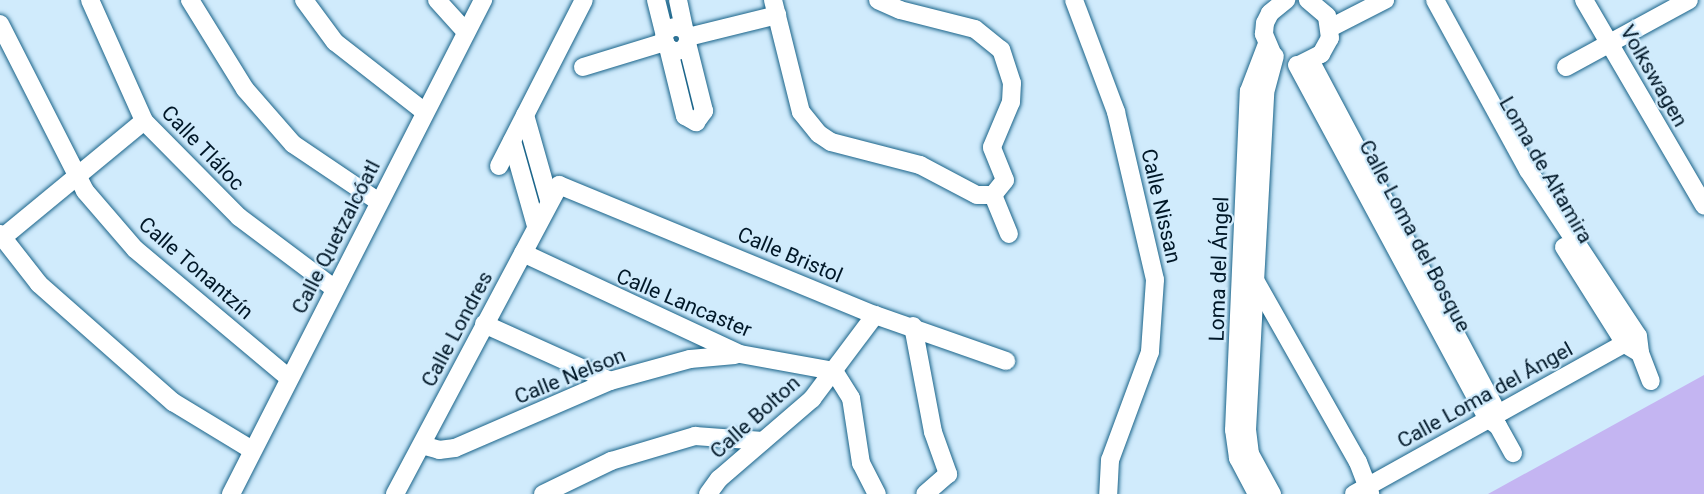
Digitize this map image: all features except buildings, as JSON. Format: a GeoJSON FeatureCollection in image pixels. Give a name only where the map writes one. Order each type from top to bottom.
{"type":"FeatureCollection","features":[{"type":"Feature","properties":{"kind":"street","name":"Calle Tláloc"},"geometry":{"type":"LineString","coordinates":[[90,0],[144,122],[239,217],[335,289]]}},
{"type":"Feature","properties":{"kind":"street"},"geometry":{"type":"LineString","coordinates":[[190,0],[245,89],[293,144],[379,202]]}},
{"type":"Feature","properties":{"kind":"street"},"geometry":{"type":"LineString","coordinates":[[304,0],[335,42],[425,112]]}},
{"type":"Feature","properties":{"kind":"street"},"geometry":{"type":"LineString","coordinates":[[438,0],[466,32]]}},
{"type":"Feature","properties":{"kind":"street","name":"Calle Quetzalcóatl"},"geometry":{"type":"LineString","coordinates":[[231,494],[483,0]]}},
{"type":"Feature","properties":{"kind":"street"},"geometry":{"type":"LineString","coordinates":[[499,166],[584,0]]}},
{"type":"Feature","properties":{"kind":"street"},"geometry":{"type":"LineString","coordinates":[[656,0],[685,116],[696,122],[705,111],[678,0]]}},
{"type":"Feature","properties":{"kind":"street"},"geometry":{"type":"LineString","coordinates":[[878,0],[900,10],[975,29],[1001,50],[1009,64],[1012,83],[1011,102],[992,147],[1005,180],[993,195]]}},
{"type":"Feature","properties":{"kind":"street","name":"Calle Nissan"},"geometry":{"type":"LineString","coordinates":[[1074,0],[1116,112],[1154,271],[1150,352],[1110,460],[1108,494]]}},
{"type":"Feature","properties":{"kind":"street"},"geometry":{"type":"LineString","coordinates":[[1308,0],[1329,22]]}},
{"type":"Feature","properties":{"kind":"street"},"geometry":{"type":"LineString","coordinates":[[1271,50],[1304,63],[1327,47],[1329,22],[1358,0]]}},
{"type":"Feature","properties":{"kind":"street"},"geometry":{"type":"LineString","coordinates":[[1329,22],[1385,0]]}},
{"type":"Feature","properties":{"kind":"street","name":"Loma de Altamira"},"geometry":{"type":"LineString","coordinates":[[1424,0],[1518,175],[1634,344],[1651,381]]}},
{"type":"Feature","properties":{"kind":"street"},"geometry":{"type":"LineString","coordinates":[[1435,0],[1528,170],[1634,344]]}},
{"type":"Feature","properties":{"kind":"street","name":"Volkswagen"},"geometry":{"type":"LineString","coordinates":[[1584,0],[1704,205]]}},
{"type":"Feature","properties":{"kind":"street"},"geometry":{"type":"LineString","coordinates":[[1566,67],[1689,0]]}},
{"type":"Feature","properties":{"kind":"street","name":"Loma del Ángel"},"geometry":{"type":"LineString","coordinates":[[1257,494],[1234,444],[1245,342],[1248,282],[1249,91],[1271,50],[1265,23],[1280,2]]}},
{"type":"Feature","properties":{"kind":"street"},"geometry":{"type":"LineString","coordinates":[[583,67],[666,42],[680,50],[686,36],[775,8],[801,112],[819,134],[831,142],[920,165],[977,195],[993,195]]}},
{"type":"Feature","properties":{"kind":"street","name":"Calle Tonantzín"},"geometry":{"type":"LineString","coordinates":[[0,24],[79,178],[135,249],[289,378]]}},
{"type":"Feature","properties":{"kind":"street","name":"Calle Loma del Bosque"},"geometry":{"type":"LineString","coordinates":[[1304,63],[1513,453]]}},
{"type":"Feature","properties":{"kind":"street"},"geometry":{"type":"LineString","coordinates":[[525,115],[554,193]]}},
{"type":"Feature","properties":{"kind":"street"},"geometry":{"type":"LineString","coordinates":[[144,122],[79,178],[1,236],[39,284],[172,402],[252,450]]}},
{"type":"Feature","properties":{"kind":"street"},"geometry":{"type":"LineString","coordinates":[[512,141],[536,226]]}},
{"type":"Feature","properties":{"kind":"street","name":"Calle Londres"},"geometry":{"type":"LineString","coordinates":[[395,494],[554,193]]}},
{"type":"Feature","properties":{"kind":"street","name":"Calle Bristol"},"geometry":{"type":"LineString","coordinates":[[554,193],[875,315],[913,326],[1006,361]]}},
{"type":"Feature","properties":{"kind":"street"},"geometry":{"type":"LineString","coordinates":[[993,195],[1009,234]]}},
{"type":"Feature","properties":{"kind":"street","name":"Calle Lancaster"},"geometry":{"type":"LineString","coordinates":[[523,253],[694,335],[740,354],[834,371]]}},
{"type":"Feature","properties":{"kind":"street"},"geometry":{"type":"LineString","coordinates":[[1248,282],[1277,339],[1365,491]]}},
{"type":"Feature","properties":{"kind":"street"},"geometry":{"type":"LineString","coordinates":[[1248,282],[1365,491]]}},
{"type":"Feature","properties":{"kind":"street","name":"Calle Bolton"},"geometry":{"type":"LineString","coordinates":[[708,494],[719,479],[762,441],[791,420],[834,371],[875,315]]}},
{"type":"Feature","properties":{"kind":"street"},"geometry":{"type":"LineString","coordinates":[[484,324],[610,381]]}},
{"type":"Feature","properties":{"kind":"street"},"geometry":{"type":"LineString","coordinates":[[913,326],[933,432],[948,474],[925,494]]}},
{"type":"Feature","properties":{"kind":"street"},"geometry":{"type":"LineString","coordinates":[[690,359],[694,335]]}},
{"type":"Feature","properties":{"kind":"street"},"geometry":{"type":"LineString","coordinates":[[920,359],[938,336]]}},
{"type":"Feature","properties":{"kind":"street"},"geometry":{"type":"LineString","coordinates":[[1245,342],[1277,339]]}},
{"type":"Feature","properties":{"kind":"street","name":"Loma del Ángel"},"geometry":{"type":"LineString","coordinates":[[1245,342],[1248,443],[1272,494]]}},
{"type":"Feature","properties":{"kind":"street","name":"Calle Loma del Ángel"},"geometry":{"type":"LineString","coordinates":[[1365,491],[1634,344]]}},
{"type":"Feature","properties":{"kind":"street","name":"Calle Nelson"},"geometry":{"type":"LineString","coordinates":[[422,445],[439,450],[455,448],[610,381],[690,359],[740,354]]}},
{"type":"Feature","properties":{"kind":"street"},"geometry":{"type":"LineString","coordinates":[[834,371],[851,398],[861,463],[877,494]]}},
{"type":"Feature","properties":{"kind":"street"},"geometry":{"type":"LineString","coordinates":[[543,494],[611,461],[695,436],[762,441]]}},
{"type":"Feature","properties":{"kind":"shaded area"},"geometry":{"type":"Polygon","coordinates":[[[1704,375],[1704,494],[1488,494],[1704,375]]]}}]}
